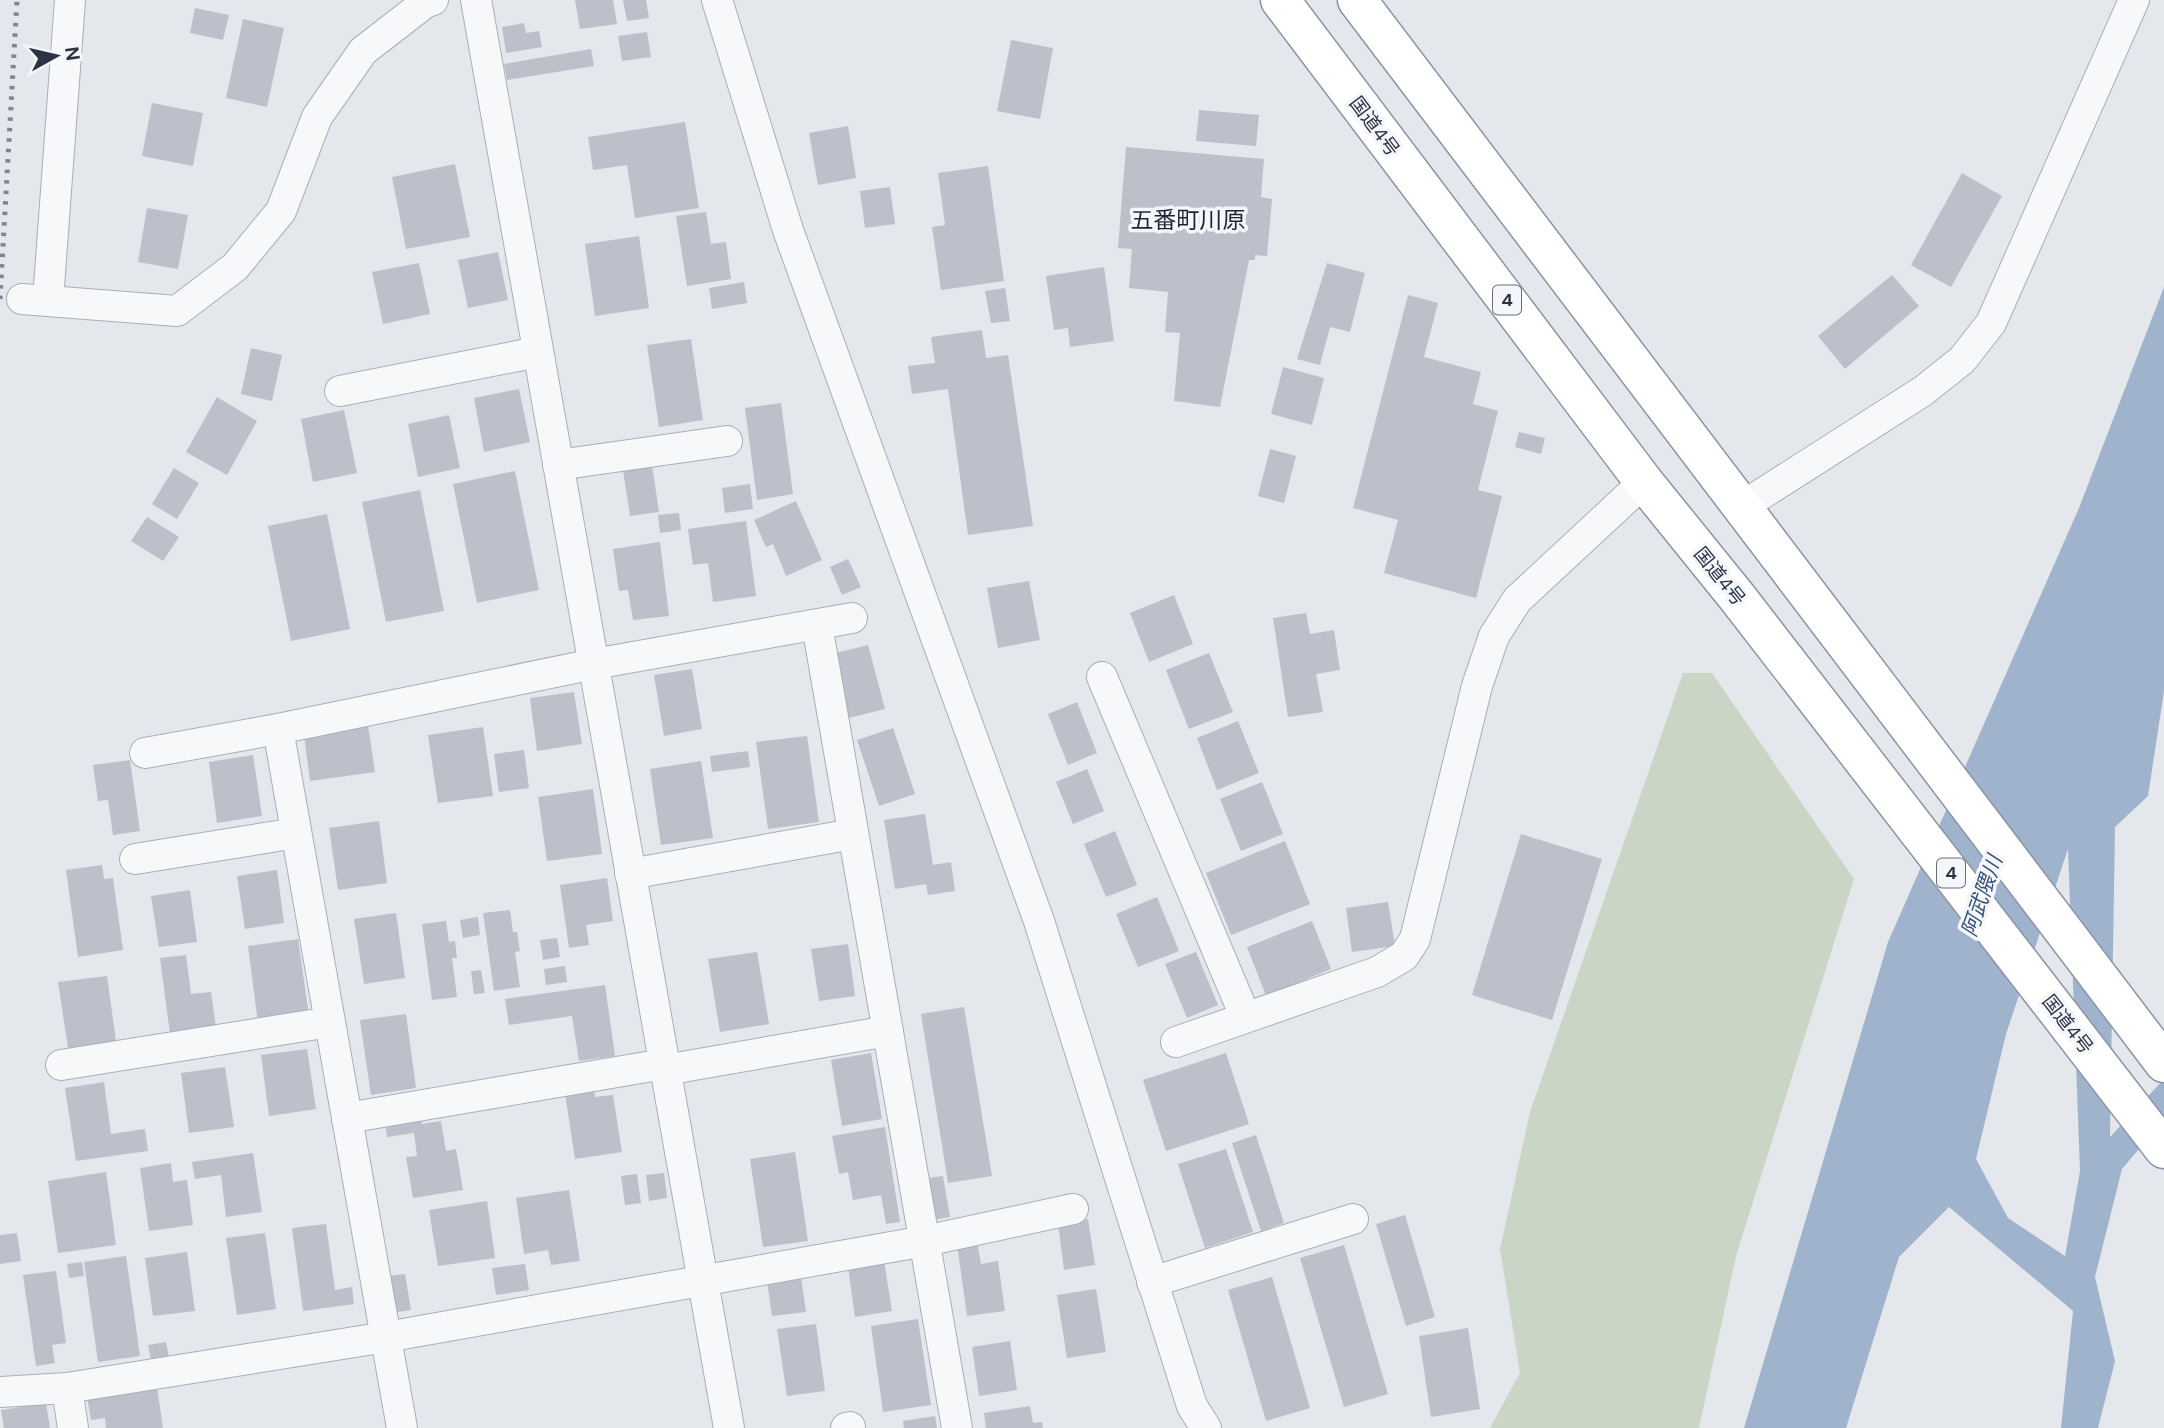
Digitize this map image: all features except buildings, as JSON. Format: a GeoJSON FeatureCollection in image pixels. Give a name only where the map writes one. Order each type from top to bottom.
{"type":"FeatureCollection","features":[{"type":"Feature","properties":{"kind":"highway","name":"国道4号"},"geometry":{"type":"LineString","coordinates":[[1280,0],[1644,482],[1737,597],[2164,1149]]}},
{"type":"Feature","properties":{"kind":"highway"},"geometry":{"type":"LineString","coordinates":[[1357,0],[1791,568],[2164,1063]]}},
{"type":"Feature","properties":{"kind":"street"},"geometry":{"type":"LineString","coordinates":[[70,0],[35,299],[177,311],[235,267],[281,211],[317,117],[363,51],[433,0]]}},
{"type":"Feature","properties":{"kind":"street"},"geometry":{"type":"LineString","coordinates":[[476,0],[729,1428]]}},
{"type":"Feature","properties":{"kind":"street"},"geometry":{"type":"LineString","coordinates":[[717,0],[788,230],[1039,921],[1192,1406],[1206,1428]]}},
{"type":"Feature","properties":{"kind":"street"},"geometry":{"type":"LineString","coordinates":[[1743,506],[1923,391],[1962,360],[1992,323],[2134,0]]}},
{"type":"Feature","properties":{"kind":"street"},"geometry":{"type":"LineString","coordinates":[[340,391],[538,352]]}},
{"type":"Feature","properties":{"kind":"street"},"geometry":{"type":"LineString","coordinates":[[558,465],[727,441]]}},
{"type":"Feature","properties":{"kind":"street"},"geometry":{"type":"LineString","coordinates":[[1176,1042],[1245,1016],[1338,987],[1377,972],[1404,956],[1415,939],[1477,686],[1494,636],[1517,600],[1644,482]]}},
{"type":"Feature","properties":{"kind":"street"},"geometry":{"type":"LineString","coordinates":[[145,752],[278,729],[594,664],[852,618]]}},
{"type":"Feature","properties":{"kind":"street"},"geometry":{"type":"LineString","coordinates":[[817,625],[957,1428]]}},
{"type":"Feature","properties":{"kind":"street"},"geometry":{"type":"LineString","coordinates":[[1102,677],[1245,1016]]}},
{"type":"Feature","properties":{"kind":"street"},"geometry":{"type":"LineString","coordinates":[[278,729],[402,1428]]}},
{"type":"Feature","properties":{"kind":"street"},"geometry":{"type":"LineString","coordinates":[[135,859],[296,832]]}},
{"type":"Feature","properties":{"kind":"street"},"geometry":{"type":"LineString","coordinates":[[630,874],[853,834]]}},
{"type":"Feature","properties":{"kind":"street"},"geometry":{"type":"LineString","coordinates":[[61,1065],[330,1021]]}},
{"type":"Feature","properties":{"kind":"street"},"geometry":{"type":"LineString","coordinates":[[347,1118],[888,1031]]}},
{"type":"Feature","properties":{"kind":"street"},"geometry":{"type":"LineString","coordinates":[[0,1392],[66,1388],[386,1337],[925,1241],[1073,1209]]}},
{"type":"Feature","properties":{"kind":"street"},"geometry":{"type":"LineString","coordinates":[[1152,1282],[1353,1219]]}},
{"type":"Feature","properties":{"kind":"street"},"geometry":{"type":"LineString","coordinates":[[66,1388],[73,1428]]}},
{"type":"Feature","properties":{"kind":"green space"},"geometry":{"type":"Polygon","coordinates":[[[1683,673],[1712,673],[1854,879],[1736,1256],[1699,1428],[1490,1428],[1520,1373],[1500,1249],[1530,1112],[1683,673]]]}},
{"type":"Feature","properties":{"kind":"water","name":"阿武隈川"},"geometry":{"type":"Polygon","coordinates":[[[2164,287],[2164,691],[2148,796],[2115,827],[2110,1137],[2164,1079],[2164,1119],[2122,1169],[2095,1277],[2115,1361],[2098,1428],[2061,1428],[2073,1311],[1949,1207],[1899,1257],[1846,1428],[1744,1428],[1888,942],[2079,508],[2164,287]],[[2068,849],[2006,1034],[1976,1159],[2008,1218],[2065,1256],[2080,1171],[2068,849]]]}},
{"type":"Feature","properties":{"kind":"railway"},"geometry":{"type":"LineString","coordinates":[[0,299],[17,0]]}},
{"type":"Feature","properties":{"kind":"district","name":"五番町川原"},"geometry":{"type":"Point","coordinates":[1188,220]}}]}
